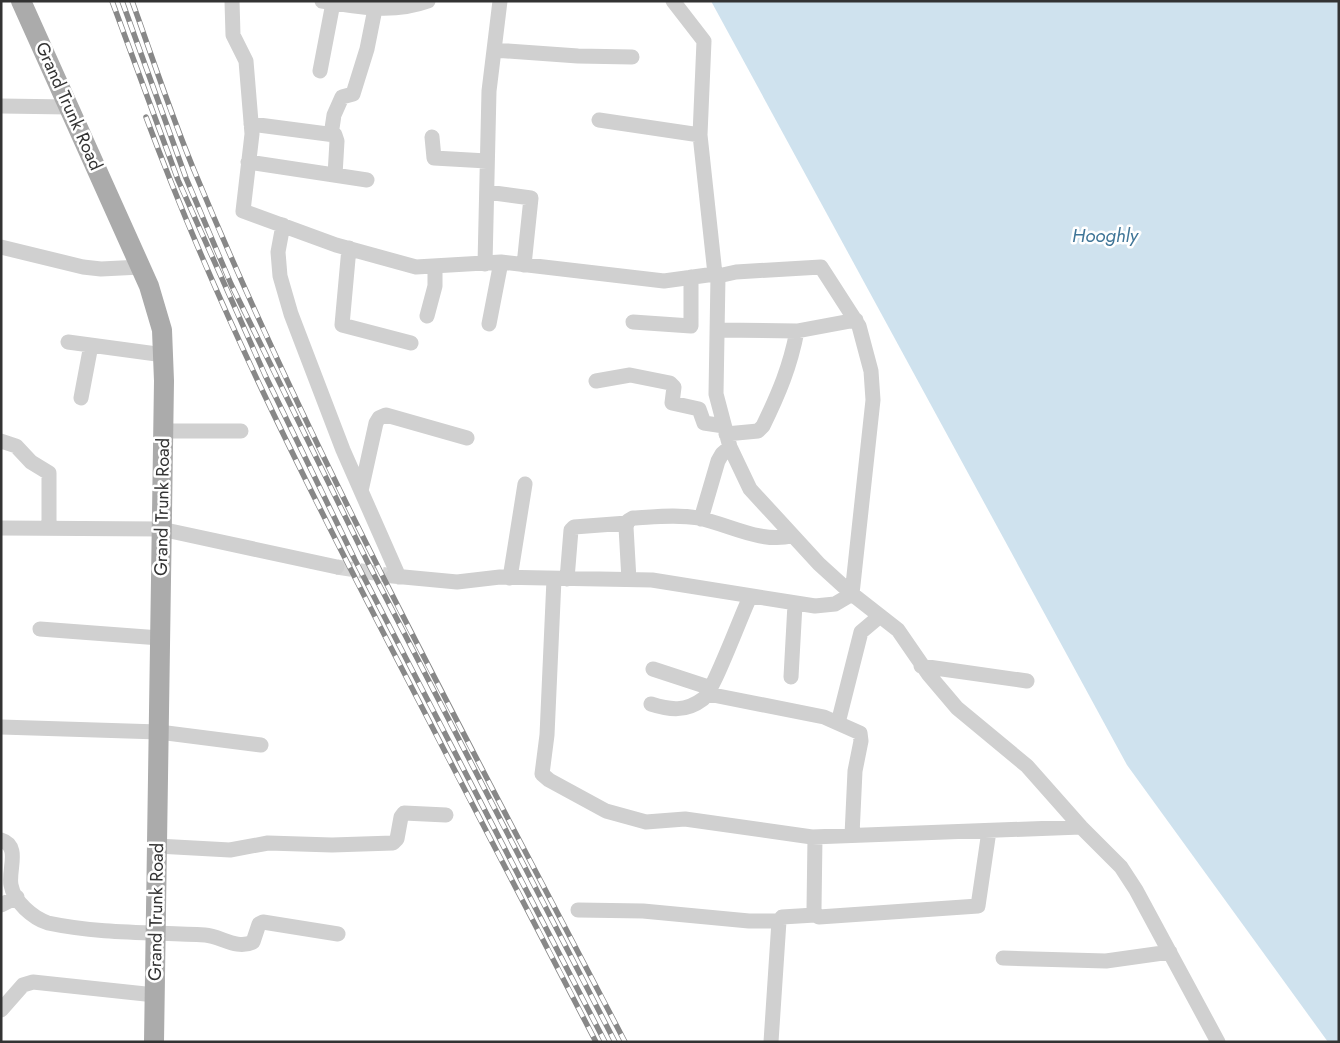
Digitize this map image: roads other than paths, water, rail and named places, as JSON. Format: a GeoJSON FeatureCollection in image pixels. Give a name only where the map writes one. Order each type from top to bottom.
{"type":"FeatureCollection","features":[{"type":"Feature","properties":{"kind":"main road","name":"Grand Trunk Road"},"geometry":{"type":"LineString","coordinates":[[21,1],[141,267],[157,308],[164,355],[154,1042]]}},
{"type":"Feature","properties":{"kind":"street"},"geometry":{"type":"LineString","coordinates":[[232,1],[233,35],[246,61],[251,124],[243,211],[349,248],[416,266],[501,262],[664,281],[736,272],[821,267],[856,320],[871,371],[874,400],[852,594],[842,601],[825,606],[795,604],[652,580],[510,578],[458,582],[396,576],[344,450],[285,295],[278,252],[283,225]]}},
{"type":"Feature","properties":{"kind":"street"},"geometry":{"type":"LineString","coordinates":[[320,71],[327,2],[374,9],[409,8],[428,1]]}},
{"type":"Feature","properties":{"kind":"street"},"geometry":{"type":"LineString","coordinates":[[485,264],[489,91],[500,1]]}},
{"type":"Feature","properties":{"kind":"street"},"geometry":{"type":"LineString","coordinates":[[672,1],[704,41],[700,135],[717,275],[716,394],[727,436],[750,489],[792,536],[852,594],[903,636],[922,666],[957,708],[1028,766],[1081,827],[1129,877],[1218,1042]]}},
{"type":"Feature","properties":{"kind":"street"},"geometry":{"type":"LineString","coordinates":[[331,135],[334,115],[342,97],[353,94],[368,49],[374,9]]}},
{"type":"Feature","properties":{"kind":"street"},"geometry":{"type":"LineString","coordinates":[[494,50],[578,56],[632,57]]}},
{"type":"Feature","properties":{"kind":"street"},"geometry":{"type":"LineString","coordinates":[[1,106],[70,107]]}},
{"type":"Feature","properties":{"kind":"street"},"geometry":{"type":"LineString","coordinates":[[599,120],[700,135]]}},
{"type":"Feature","properties":{"kind":"street"},"geometry":{"type":"LineString","coordinates":[[251,124],[337,137],[335,175]]}},
{"type":"Feature","properties":{"kind":"street"},"geometry":{"type":"LineString","coordinates":[[432,137],[434,158],[487,162]]}},
{"type":"Feature","properties":{"kind":"street"},"geometry":{"type":"LineString","coordinates":[[248,162],[367,180]]}},
{"type":"Feature","properties":{"kind":"street"},"geometry":{"type":"LineString","coordinates":[[487,192],[531,198],[524,265]]}},
{"type":"Feature","properties":{"kind":"street"},"geometry":{"type":"LineString","coordinates":[[1,247],[83,267],[101,269],[141,267]]}},
{"type":"Feature","properties":{"kind":"street"},"geometry":{"type":"LineString","coordinates":[[349,248],[342,325],[411,343]]}},
{"type":"Feature","properties":{"kind":"street"},"geometry":{"type":"LineString","coordinates":[[489,324],[501,262]]}},
{"type":"Feature","properties":{"kind":"street"},"geometry":{"type":"LineString","coordinates":[[427,316],[435,286],[435,266]]}},
{"type":"Feature","properties":{"kind":"street"},"geometry":{"type":"LineString","coordinates":[[633,322],[691,326],[691,277]]}},
{"type":"Feature","properties":{"kind":"street"},"geometry":{"type":"LineString","coordinates":[[718,330],[797,331],[856,320]]}},
{"type":"Feature","properties":{"kind":"street"},"geometry":{"type":"LineString","coordinates":[[596,381],[630,375],[670,383],[674,387],[672,403],[699,409],[704,423],[727,436],[758,431],[763,426],[784,384],[797,331]]}},
{"type":"Feature","properties":{"kind":"street"},"geometry":{"type":"LineString","coordinates":[[68,342],[164,355]]}},
{"type":"Feature","properties":{"kind":"street"},"geometry":{"type":"LineString","coordinates":[[81,398],[91,345]]}},
{"type":"Feature","properties":{"kind":"street"},"geometry":{"type":"LineString","coordinates":[[361,491],[376,423],[379,418],[386,415],[467,438]]}},
{"type":"Feature","properties":{"kind":"street"},"geometry":{"type":"LineString","coordinates":[[163,431],[241,431]]}},
{"type":"Feature","properties":{"kind":"street"},"geometry":{"type":"LineString","coordinates":[[701,519],[727,436]]}},
{"type":"Feature","properties":{"kind":"street"},"geometry":{"type":"LineString","coordinates":[[1,441],[16,446],[31,462],[49,473],[49,528]]}},
{"type":"Feature","properties":{"kind":"street"},"geometry":{"type":"LineString","coordinates":[[510,578],[525,484]]}},
{"type":"Feature","properties":{"kind":"street"},"geometry":{"type":"LineString","coordinates":[[792,536],[770,539],[701,519],[675,516],[633,518],[627,523],[574,527],[561,579],[547,735],[541,770],[545,777],[610,812],[644,822],[685,819],[816,837],[1081,827]]}},
{"type":"Feature","properties":{"kind":"street"},"geometry":{"type":"LineString","coordinates":[[627,523],[629,580]]}},
{"type":"Feature","properties":{"kind":"street"},"geometry":{"type":"LineString","coordinates":[[1,528],[161,530],[337,567]]}},
{"type":"Feature","properties":{"kind":"street"},"geometry":{"type":"LineString","coordinates":[[651,704],[673,710],[690,706],[709,691],[750,597]]}},
{"type":"Feature","properties":{"kind":"street"},"geometry":{"type":"LineString","coordinates":[[792,677],[795,604]]}},
{"type":"Feature","properties":{"kind":"street"},"geometry":{"type":"LineString","coordinates":[[838,723],[861,632],[880,616]]}},
{"type":"Feature","properties":{"kind":"street"},"geometry":{"type":"LineString","coordinates":[[40,629],[160,638]]}},
{"type":"Feature","properties":{"kind":"street"},"geometry":{"type":"LineString","coordinates":[[922,666],[1027,681]]}},
{"type":"Feature","properties":{"kind":"street"},"geometry":{"type":"LineString","coordinates":[[653,669],[709,691],[816,715],[857,730],[861,736],[855,771],[852,835]]}},
{"type":"Feature","properties":{"kind":"street"},"geometry":{"type":"LineString","coordinates":[[1,727],[159,732],[261,745]]}},
{"type":"Feature","properties":{"kind":"street"},"geometry":{"type":"LineString","coordinates":[[157,846],[230,850],[268,843],[332,845],[393,843],[397,839],[402,815],[446,815]]}},
{"type":"Feature","properties":{"kind":"street"},"geometry":{"type":"LineString","coordinates":[[578,910],[643,911],[749,922],[778,921],[782,917],[839,916],[978,906],[989,831]]}},
{"type":"Feature","properties":{"kind":"street"},"geometry":{"type":"LineString","coordinates":[[816,837],[816,915]]}},
{"type":"Feature","properties":{"kind":"street"},"geometry":{"type":"LineString","coordinates":[[1,840],[7,842],[11,848],[11,886],[17,897],[35,918],[48,923],[156,934],[205,935],[234,944],[253,942],[259,924],[263,922],[338,934]]}},
{"type":"Feature","properties":{"kind":"street"},"geometry":{"type":"LineString","coordinates":[[1,905],[17,897]]}},
{"type":"Feature","properties":{"kind":"street"},"geometry":{"type":"LineString","coordinates":[[771,1042],[778,921]]}},
{"type":"Feature","properties":{"kind":"street"},"geometry":{"type":"LineString","coordinates":[[1002,958],[1106,961],[1170,952]]}},
{"type":"Feature","properties":{"kind":"street"},"geometry":{"type":"LineString","coordinates":[[3,1005],[23,985],[33,982],[155,995]]}},
{"type":"Feature","properties":{"kind":"water","name":"Hooghly"},"geometry":{"type":"Polygon","coordinates":[[[711,1],[1339,1],[1339,1042],[1328,1042],[1127,765],[711,1]]]}},
{"type":"Feature","properties":{"kind":"tunnel"},"geometry":{"type":"LineString","coordinates":[[337,567],[393,576]]}},
{"type":"Feature","properties":{"kind":"railway"},"geometry":{"type":"LineString","coordinates":[[112,1],[178,180],[265,375],[355,560],[605,1042]]}},
{"type":"Feature","properties":{"kind":"railway"},"geometry":{"type":"LineString","coordinates":[[122,1],[186,178],[231,284],[367,561],[615,1042]]}},
{"type":"Feature","properties":{"kind":"railway"},"geometry":{"type":"LineString","coordinates":[[132,1],[187,154],[294,395],[401,613],[625,1042]]}},
{"type":"Feature","properties":{"kind":"railway"},"geometry":{"type":"LineString","coordinates":[[146,117],[202,257],[297,463],[365,598],[596,1042]]}}]}
